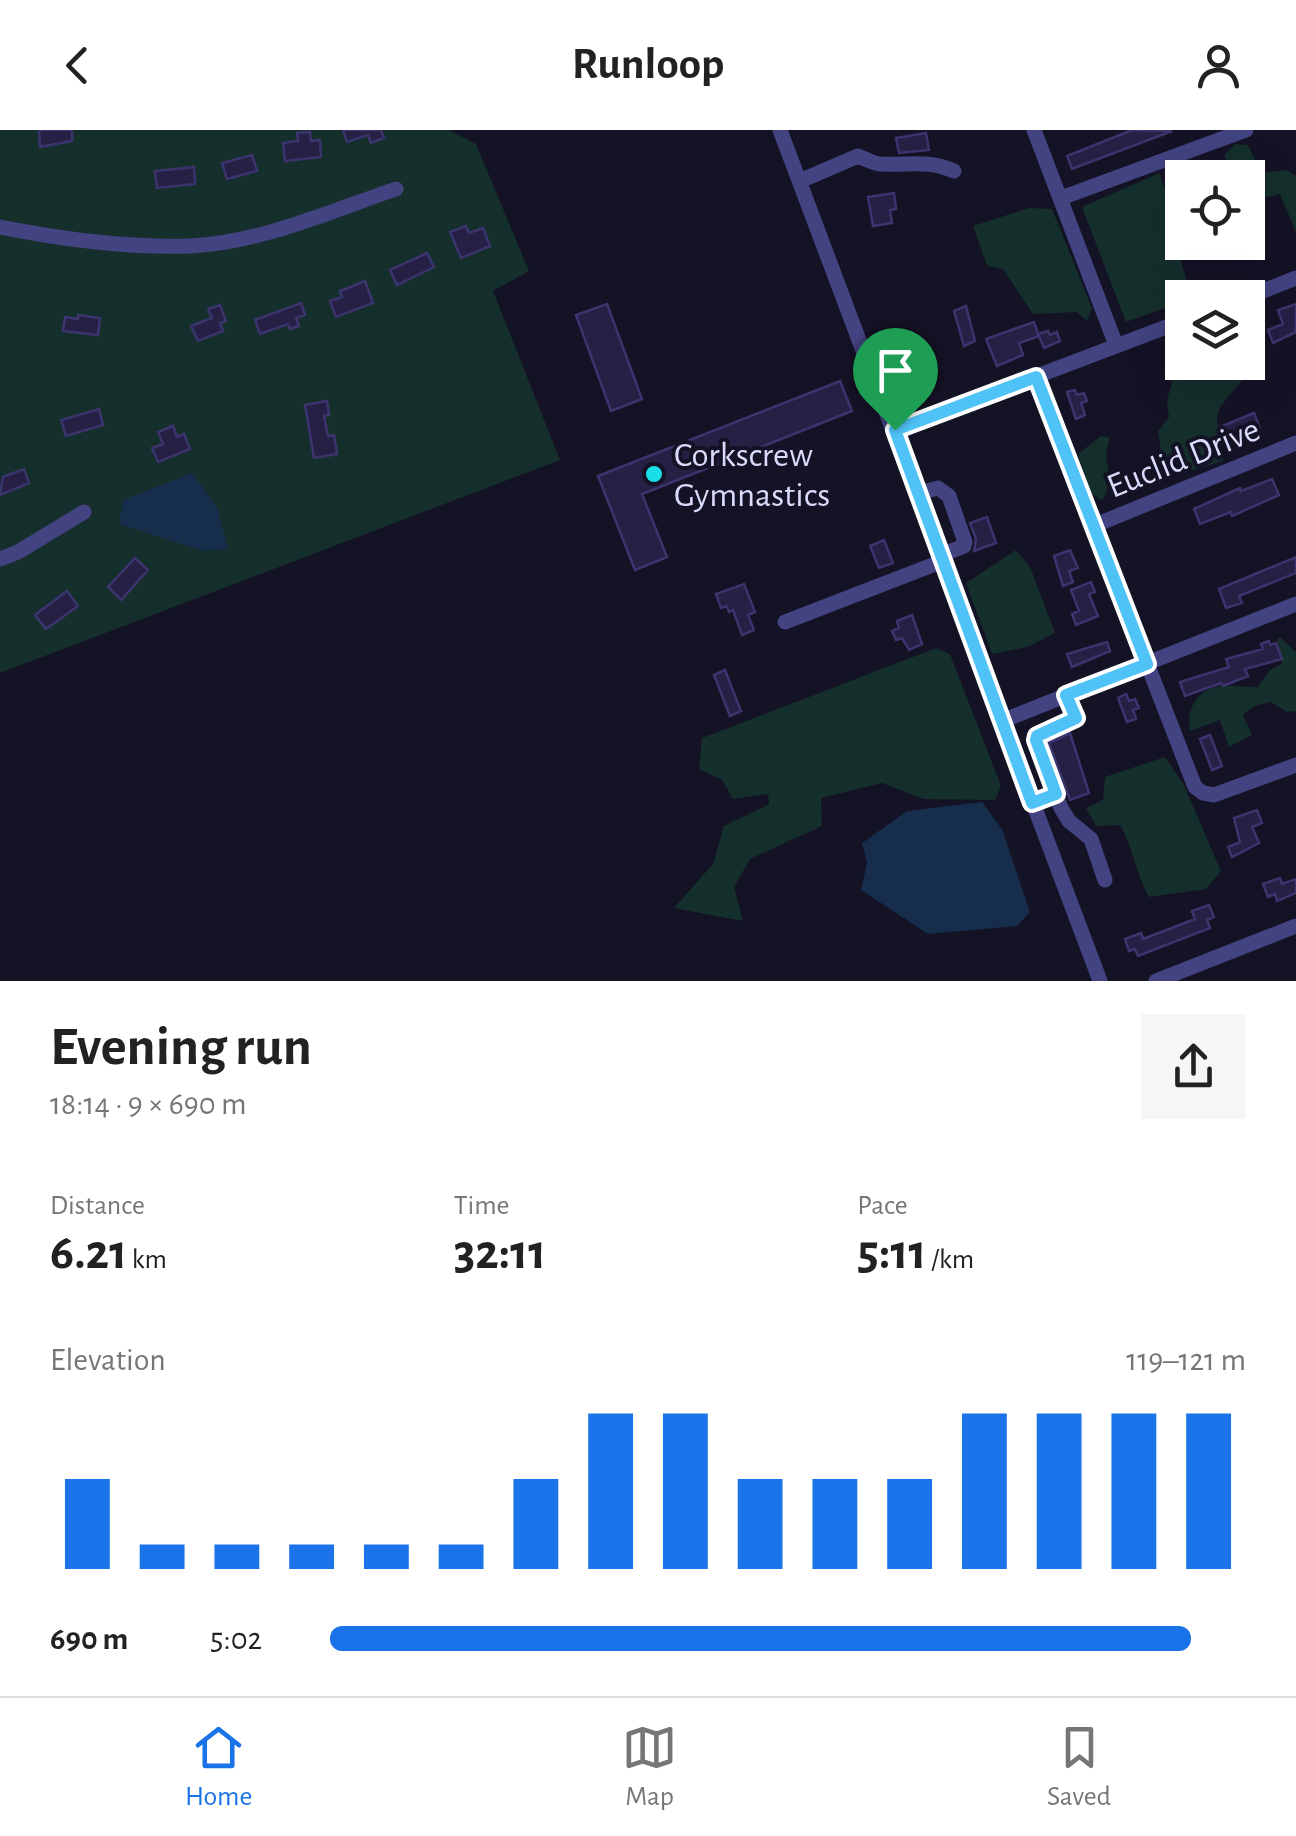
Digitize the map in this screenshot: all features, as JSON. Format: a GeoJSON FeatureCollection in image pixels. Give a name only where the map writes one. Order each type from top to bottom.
{"type":"FeatureCollection","features":[{"type":"Feature","properties":{"kind":"street"},"geometry":{"type":"LineString","coordinates":[[780,130],[1100,981]]}},
{"type":"Feature","properties":{"kind":"street"},"geometry":{"type":"LineString","coordinates":[[1034,130],[1116,345]]}},
{"type":"Feature","properties":{"kind":"street"},"geometry":{"type":"LineString","coordinates":[[1061,198],[1246,130]]}},
{"type":"Feature","properties":{"kind":"street"},"geometry":{"type":"LineString","coordinates":[[800,181],[858,156],[882,164],[936,164],[954,171]]}},
{"type":"Feature","properties":{"kind":"street"},"geometry":{"type":"LineString","coordinates":[[0,228],[94,244],[193,246],[264,233],[396,190]]}},
{"type":"Feature","properties":{"kind":"street"},"geometry":{"type":"LineString","coordinates":[[1265,290],[1296,278]]}},
{"type":"Feature","properties":{"kind":"street"},"geometry":{"type":"LineString","coordinates":[[895,430],[1165,326]]}},
{"type":"Feature","properties":{"kind":"street"},"geometry":{"type":"LineString","coordinates":[[1036,377],[1195,787],[1203,794],[1214,795],[1296,765]]}},
{"type":"Feature","properties":{"kind":"street","name":"Euclid Drive"},"geometry":{"type":"LineString","coordinates":[[1093,526],[1296,442]]}},
{"type":"Feature","properties":{"kind":"street"},"geometry":{"type":"LineString","coordinates":[[785,622],[964,546],[950,496],[938,488],[918,493]]}},
{"type":"Feature","properties":{"kind":"street"},"geometry":{"type":"LineString","coordinates":[[0,559],[84,512]]}},
{"type":"Feature","properties":{"kind":"street"},"geometry":{"type":"LineString","coordinates":[[1002,720],[1296,604]]}},
{"type":"Feature","properties":{"kind":"street"},"geometry":{"type":"LineString","coordinates":[[1066,695],[1076,718],[1037,736],[1036,740],[1069,821],[1091,839],[1106,880]]}},
{"type":"Feature","properties":{"kind":"street"},"geometry":{"type":"LineString","coordinates":[[1032,803],[1056,794]]}},
{"type":"Feature","properties":{"kind":"street"},"geometry":{"type":"LineString","coordinates":[[1156,981],[1296,926]]}},
{"type":"Feature","properties":{"kind":"green space"},"geometry":{"type":"Polygon","coordinates":[[[0,130],[449,130],[476,144],[529,271],[493,291],[560,460],[0,673],[0,130]]]}},
{"type":"Feature","properties":{"kind":"green space"},"geometry":{"type":"Polygon","coordinates":[[[1235,144],[1248,145],[1256,160],[1226,160],[1224,155],[1235,144]]]}},
{"type":"Feature","properties":{"kind":"green space"},"geometry":{"type":"Polygon","coordinates":[[[1287,170],[1296,176],[1296,232],[1280,194],[1265,198],[1265,173],[1287,170]]]}},
{"type":"Feature","properties":{"kind":"green space"},"geometry":{"type":"Polygon","coordinates":[[[1159,173],[1165,188],[1165,260],[1180,260],[1187,280],[1165,280],[1165,308],[1126,322],[1082,207],[1159,173]]]}},
{"type":"Feature","properties":{"kind":"green space"},"geometry":{"type":"Polygon","coordinates":[[[1029,208],[1052,209],[1092,308],[1087,321],[1077,312],[1033,314],[1003,269],[987,266],[973,226],[1029,208]]]}},
{"type":"Feature","properties":{"kind":"green space"},"geometry":{"type":"Polygon","coordinates":[[[1172,380],[1242,380],[1218,413],[1223,461],[1179,474],[1161,451],[1158,431],[1169,417],[1167,399],[1172,380]]]}},
{"type":"Feature","properties":{"kind":"green space"},"geometry":{"type":"Polygon","coordinates":[[[1101,436],[1110,438],[1106,454],[1108,482],[1102,501],[1091,493],[1078,454],[1101,436]]]}},
{"type":"Feature","properties":{"kind":"green space"},"geometry":{"type":"Polygon","coordinates":[[[1016,550],[1030,567],[1055,633],[1027,647],[992,654],[966,583],[1016,550]]]}},
{"type":"Feature","properties":{"kind":"green space"},"geometry":{"type":"Polygon","coordinates":[[[1280,637],[1296,652],[1296,711],[1287,712],[1271,702],[1254,706],[1243,715],[1252,735],[1229,747],[1220,720],[1190,731],[1191,710],[1203,693],[1220,686],[1258,687],[1270,670],[1282,664],[1277,640],[1280,637]]]}},
{"type":"Feature","properties":{"kind":"green space"},"geometry":{"type":"Polygon","coordinates":[[[936,648],[950,654],[1001,786],[995,800],[924,799],[882,783],[821,798],[822,826],[750,859],[734,887],[743,921],[674,908],[713,864],[724,826],[769,804],[768,794],[733,799],[722,780],[699,769],[702,738],[936,648]]]}},
{"type":"Feature","properties":{"kind":"green space"},"geometry":{"type":"Polygon","coordinates":[[[1165,757],[1184,785],[1221,871],[1206,889],[1149,897],[1120,825],[1096,826],[1086,808],[1103,800],[1105,777],[1165,757]]]}},
{"type":"Feature","properties":{"kind":"water"},"geometry":{"type":"Polygon","coordinates":[[[192,473],[217,508],[228,549],[204,551],[119,524],[123,500],[192,473]]]}},
{"type":"Feature","properties":{"kind":"water"},"geometry":{"type":"Polygon","coordinates":[[[982,802],[1002,829],[1030,912],[1017,926],[928,934],[861,890],[867,863],[862,843],[907,811],[982,802]]]}},
{"type":"Feature","properties":{"kind":"building"},"geometry":{"type":"Polygon","coordinates":[[[39,130],[72,130],[72,141],[40,147],[39,130]]]}},
{"type":"Feature","properties":{"kind":"building"},"geometry":{"type":"Polygon","coordinates":[[[343,130],[381,130],[384,138],[371,143],[368,135],[347,142],[343,130]]]}},
{"type":"Feature","properties":{"kind":"building"},"geometry":{"type":"Polygon","coordinates":[[[1132,130],[1172,131],[1072,169],[1067,156],[1132,130]]]}},
{"type":"Feature","properties":{"kind":"building"},"geometry":{"type":"Polygon","coordinates":[[[310,132],[311,141],[320,140],[321,157],[285,161],[283,143],[298,141],[297,133],[310,132]]]}},
{"type":"Feature","properties":{"kind":"building"},"geometry":{"type":"Polygon","coordinates":[[[926,133],[929,150],[899,153],[896,138],[926,133]]]}},
{"type":"Feature","properties":{"kind":"building"},"geometry":{"type":"Polygon","coordinates":[[[252,155],[257,171],[227,179],[222,163],[252,155]]]}},
{"type":"Feature","properties":{"kind":"building"},"geometry":{"type":"Polygon","coordinates":[[[194,167],[195,184],[157,188],[155,171],[194,167]]]}},
{"type":"Feature","properties":{"kind":"building"},"geometry":{"type":"Polygon","coordinates":[[[894,193],[896,209],[890,210],[892,223],[873,226],[868,197],[894,193]]]}},
{"type":"Feature","properties":{"kind":"building"},"geometry":{"type":"Polygon","coordinates":[[[466,226],[469,233],[483,228],[490,246],[461,258],[450,232],[466,226]]]}},
{"type":"Feature","properties":{"kind":"building"},"geometry":{"type":"Polygon","coordinates":[[[427,253],[434,267],[397,285],[390,270],[427,253]]]}},
{"type":"Feature","properties":{"kind":"building"},"geometry":{"type":"Polygon","coordinates":[[[365,281],[373,303],[336,317],[330,301],[342,297],[340,291],[365,281]]]}},
{"type":"Feature","properties":{"kind":"building"},"geometry":{"type":"Polygon","coordinates":[[[301,303],[305,315],[296,318],[299,326],[290,329],[288,324],[260,334],[255,320],[301,303]]]}},
{"type":"Feature","properties":{"kind":"building"},"geometry":{"type":"Polygon","coordinates":[[[607,304],[642,399],[611,411],[576,315],[607,304]]]}},
{"type":"Feature","properties":{"kind":"building"},"geometry":{"type":"Polygon","coordinates":[[[1296,304],[1296,332],[1273,343],[1268,330],[1283,324],[1278,310],[1296,304]]]}},
{"type":"Feature","properties":{"kind":"building"},"geometry":{"type":"Polygon","coordinates":[[[220,305],[226,321],[220,323],[223,331],[198,341],[191,326],[212,318],[208,309],[220,305]]]}},
{"type":"Feature","properties":{"kind":"building"},"geometry":{"type":"Polygon","coordinates":[[[966,306],[975,341],[964,346],[954,311],[966,306]]]}},
{"type":"Feature","properties":{"kind":"building"},"geometry":{"type":"Polygon","coordinates":[[[78,315],[100,318],[98,335],[63,331],[65,317],[78,319],[78,315]]]}},
{"type":"Feature","properties":{"kind":"building"},"geometry":{"type":"Polygon","coordinates":[[[1034,322],[1038,334],[1057,332],[1060,341],[1044,348],[1039,336],[1019,343],[1023,355],[997,366],[986,339],[1034,322]]]}},
{"type":"Feature","properties":{"kind":"building"},"geometry":{"type":"Polygon","coordinates":[[[840,381],[852,411],[642,494],[667,557],[635,570],[598,476],[840,381]]]}},
{"type":"Feature","properties":{"kind":"building"},"geometry":{"type":"Polygon","coordinates":[[[1075,390],[1077,395],[1084,393],[1087,401],[1081,403],[1085,415],[1076,419],[1067,392],[1075,390]]]}},
{"type":"Feature","properties":{"kind":"building"},"geometry":{"type":"Polygon","coordinates":[[[327,401],[329,415],[324,416],[328,436],[334,435],[337,454],[314,458],[305,405],[327,401]]]}},
{"type":"Feature","properties":{"kind":"building"},"geometry":{"type":"Polygon","coordinates":[[[99,409],[103,425],[66,436],[61,420],[99,409]]]}},
{"type":"Feature","properties":{"kind":"building"},"geometry":{"type":"Polygon","coordinates":[[[1254,413],[1260,428],[1226,442],[1220,427],[1254,413]]]}},
{"type":"Feature","properties":{"kind":"building"},"geometry":{"type":"Polygon","coordinates":[[[173,426],[177,437],[184,434],[190,449],[158,462],[152,448],[163,444],[158,432],[173,426]]]}},
{"type":"Feature","properties":{"kind":"building"},"geometry":{"type":"Polygon","coordinates":[[[24,469],[29,483],[0,495],[3,477],[24,469]]]}},
{"type":"Feature","properties":{"kind":"building"},"geometry":{"type":"Polygon","coordinates":[[[1272,479],[1279,495],[1232,516],[1231,512],[1200,524],[1194,509],[1240,488],[1241,491],[1272,479]]]}},
{"type":"Feature","properties":{"kind":"building"},"geometry":{"type":"Polygon","coordinates":[[[987,517],[996,543],[974,551],[976,539],[970,523],[987,517]]]}},
{"type":"Feature","properties":{"kind":"building"},"geometry":{"type":"Polygon","coordinates":[[[884,540],[893,563],[879,568],[870,546],[884,540]]]}},
{"type":"Feature","properties":{"kind":"building"},"geometry":{"type":"Polygon","coordinates":[[[1070,550],[1078,568],[1069,571],[1073,582],[1063,586],[1054,556],[1070,550]]]}},
{"type":"Feature","properties":{"kind":"building"},"geometry":{"type":"Polygon","coordinates":[[[1296,557],[1296,573],[1239,596],[1242,603],[1226,608],[1219,589],[1296,557]]]}},
{"type":"Feature","properties":{"kind":"building"},"geometry":{"type":"Polygon","coordinates":[[[135,558],[148,570],[121,600],[108,587],[135,558]]]}},
{"type":"Feature","properties":{"kind":"building"},"geometry":{"type":"Polygon","coordinates":[[[1091,582],[1095,592],[1089,594],[1098,616],[1076,625],[1072,614],[1079,611],[1071,590],[1091,582]]]}},
{"type":"Feature","properties":{"kind":"building"},"geometry":{"type":"Polygon","coordinates":[[[744,584],[755,612],[748,615],[754,630],[742,635],[733,610],[721,608],[716,594],[744,584]]]}},
{"type":"Feature","properties":{"kind":"building"},"geometry":{"type":"Polygon","coordinates":[[[67,591],[78,606],[46,629],[35,615],[67,591]]]}},
{"type":"Feature","properties":{"kind":"building"},"geometry":{"type":"Polygon","coordinates":[[[912,615],[922,644],[909,650],[902,638],[896,640],[892,631],[899,628],[897,621],[912,615]]]}},
{"type":"Feature","properties":{"kind":"building"},"geometry":{"type":"Polygon","coordinates":[[[1269,641],[1270,645],[1276,643],[1282,659],[1245,669],[1248,676],[1223,686],[1221,683],[1185,696],[1180,682],[1229,667],[1226,659],[1263,649],[1261,644],[1269,641]]]}},
{"type":"Feature","properties":{"kind":"building"},"geometry":{"type":"Polygon","coordinates":[[[1107,642],[1110,651],[1072,667],[1067,654],[1107,642]]]}},
{"type":"Feature","properties":{"kind":"building"},"geometry":{"type":"Polygon","coordinates":[[[725,670],[741,711],[730,716],[714,675],[725,670]]]}},
{"type":"Feature","properties":{"kind":"building"},"geometry":{"type":"Polygon","coordinates":[[[1126,694],[1129,701],[1135,699],[1139,708],[1133,710],[1136,719],[1127,722],[1118,698],[1126,694]]]}},
{"type":"Feature","properties":{"kind":"building"},"geometry":{"type":"Polygon","coordinates":[[[1070,733],[1089,793],[1070,800],[1049,743],[1070,733]]]}},
{"type":"Feature","properties":{"kind":"building"},"geometry":{"type":"Polygon","coordinates":[[[1210,735],[1222,766],[1212,770],[1200,739],[1210,735]]]}},
{"type":"Feature","properties":{"kind":"building"},"geometry":{"type":"Polygon","coordinates":[[[1257,810],[1262,823],[1252,827],[1259,843],[1232,857],[1228,847],[1240,842],[1234,818],[1257,810]]]}},
{"type":"Feature","properties":{"kind":"building"},"geometry":{"type":"Polygon","coordinates":[[[1280,878],[1282,884],[1296,879],[1296,893],[1277,901],[1275,894],[1268,897],[1263,884],[1280,878]]]}},
{"type":"Feature","properties":{"kind":"building"},"geometry":{"type":"Polygon","coordinates":[[[1209,905],[1214,917],[1207,920],[1210,928],[1138,956],[1135,949],[1129,951],[1125,939],[1141,933],[1143,939],[1195,919],[1192,911],[1209,905]]]}},
{"type":"Feature","properties":{"kind":"place","name":"Corkscrew Gymnastics"},"geometry":{"type":"Point","coordinates":[654,474]}},
{"type":"Feature","properties":{"kind":"route"},"geometry":{"type":"LineString","coordinates":[[1036,377],[1147,664],[1066,695],[1076,718],[1037,736],[1056,794],[1032,803],[895,430],[1036,377]]}}]}
